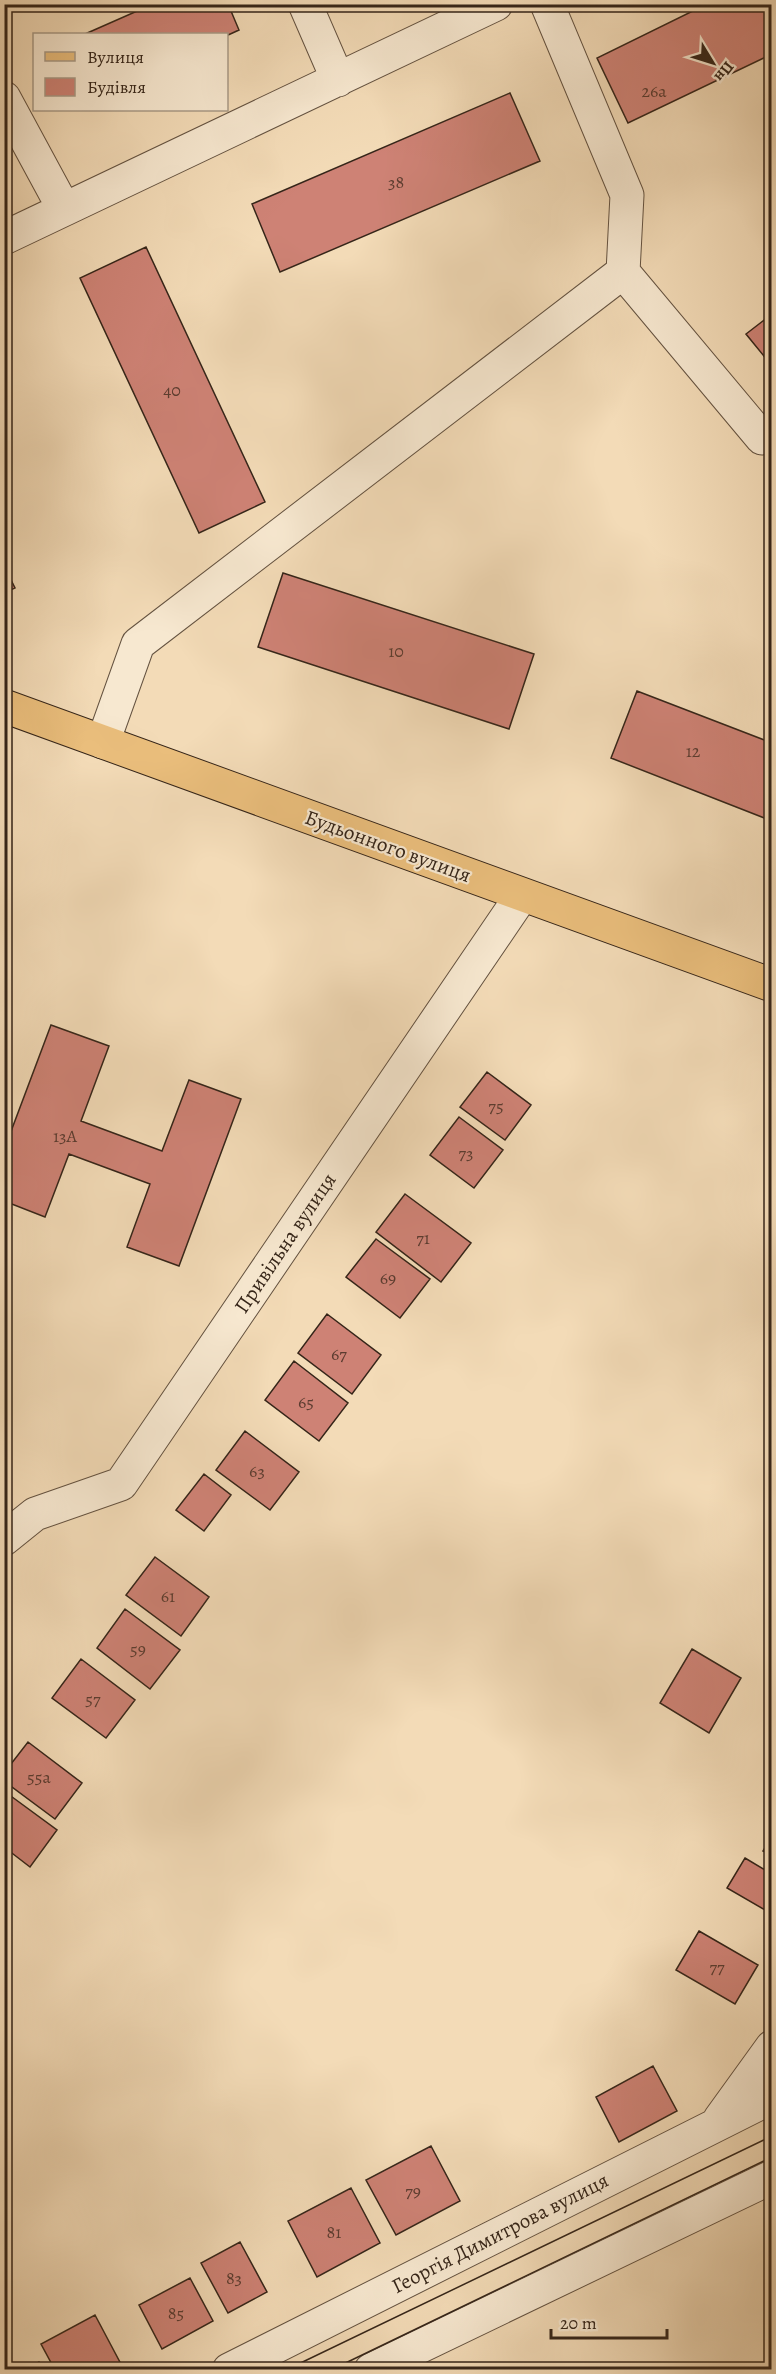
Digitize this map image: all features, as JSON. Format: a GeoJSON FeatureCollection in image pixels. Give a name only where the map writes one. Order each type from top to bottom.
{"type":"FeatureCollection","features":[{"type":"Feature","properties":{"kind":"main road","name":"Будьонного вулиця"},"geometry":{"type":"LineString","coordinates":[[4,706],[771,985]]}},
{"type":"Feature","properties":{"kind":"street"},"geometry":{"type":"LineString","coordinates":[[305,4],[338,80]]}},
{"type":"Feature","properties":{"kind":"street"},"geometry":{"type":"LineString","coordinates":[[4,238],[496,4]]}},
{"type":"Feature","properties":{"kind":"street"},"geometry":{"type":"LineString","coordinates":[[547,4],[627,195],[623,272],[762,438],[771,435]]}},
{"type":"Feature","properties":{"kind":"street"},"geometry":{"type":"LineString","coordinates":[[4,98],[64,209]]}},
{"type":"Feature","properties":{"kind":"street"},"geometry":{"type":"LineString","coordinates":[[103,742],[138,644],[623,272]]}},
{"type":"Feature","properties":{"kind":"street","name":"Привільна вулиця"},"geometry":{"type":"LineString","coordinates":[[4,1539],[35,1514],[121,1484],[522,895]]}},
{"type":"Feature","properties":{"kind":"street"},"geometry":{"type":"LineString","coordinates":[[718,2122],[771,2047]]}},
{"type":"Feature","properties":{"kind":"street","name":"Георгія Димитрова вулиця"},"geometry":{"type":"LineString","coordinates":[[229,2370],[771,2097]]}},
{"type":"Feature","properties":{"kind":"street"},"geometry":{"type":"LineString","coordinates":[[371,2370],[771,2177]]}},
{"type":"Feature","properties":{"kind":"building"},"geometry":{"type":"Polygon","coordinates":[[[153,4],[228,4],[239,30],[228,35],[228,33],[87,33],[153,4]]]}},
{"type":"Feature","properties":{"kind":"building"},"geometry":{"type":"Polygon","coordinates":[[[707,4],[772,4],[772,54],[628,123],[597,58],[707,4]]]}},
{"type":"Feature","properties":{"kind":"building"},"geometry":{"type":"Polygon","coordinates":[[[510,93],[540,161],[280,272],[252,204],[510,93]]]}},
{"type":"Feature","properties":{"kind":"building"},"geometry":{"type":"Polygon","coordinates":[[[146,247],[265,502],[199,533],[80,278],[146,247]]]}},
{"type":"Feature","properties":{"kind":"building"},"geometry":{"type":"Polygon","coordinates":[[[772,314],[772,366],[746,334],[772,314]]]}},
{"type":"Feature","properties":{"kind":"building"},"geometry":{"type":"Polygon","coordinates":[[[4,566],[15,588],[4,593],[4,566]]]}},
{"type":"Feature","properties":{"kind":"building"},"geometry":{"type":"Polygon","coordinates":[[[283,573],[534,654],[509,729],[258,647],[283,573]]]}},
{"type":"Feature","properties":{"kind":"building"},"geometry":{"type":"Polygon","coordinates":[[[637,691],[772,743],[772,821],[611,758],[637,691]]]}},
{"type":"Feature","properties":{"kind":"building"},"geometry":{"type":"Polygon","coordinates":[[[51,1025],[109,1046],[81,1121],[162,1151],[189,1080],[241,1099],[179,1266],[127,1247],[150,1184],[69,1154],[45,1217],[4,1201],[4,1150],[51,1025]]]}},
{"type":"Feature","properties":{"kind":"building"},"geometry":{"type":"Polygon","coordinates":[[[487,1072],[531,1105],[505,1140],[460,1107],[487,1072]]]}},
{"type":"Feature","properties":{"kind":"building"},"geometry":{"type":"Polygon","coordinates":[[[459,1117],[503,1150],[474,1188],[430,1155],[459,1117]]]}},
{"type":"Feature","properties":{"kind":"building"},"geometry":{"type":"Polygon","coordinates":[[[405,1194],[471,1243],[441,1282],[376,1232],[405,1194]]]}},
{"type":"Feature","properties":{"kind":"building"},"geometry":{"type":"Polygon","coordinates":[[[376,1239],[430,1279],[400,1318],[346,1277],[376,1239]]]}},
{"type":"Feature","properties":{"kind":"building"},"geometry":{"type":"Polygon","coordinates":[[[327,1314],[381,1355],[352,1394],[298,1353],[327,1314]]]}},
{"type":"Feature","properties":{"kind":"building"},"geometry":{"type":"Polygon","coordinates":[[[294,1361],[348,1403],[319,1441],[265,1400],[294,1361]]]}},
{"type":"Feature","properties":{"kind":"building"},"geometry":{"type":"Polygon","coordinates":[[[245,1431],[299,1472],[270,1510],[216,1470],[245,1431]]]}},
{"type":"Feature","properties":{"kind":"building"},"geometry":{"type":"Polygon","coordinates":[[[204,1474],[231,1495],[204,1531],[176,1510],[204,1474]]]}},
{"type":"Feature","properties":{"kind":"building"},"geometry":{"type":"Polygon","coordinates":[[[155,1557],[209,1597],[181,1636],[126,1595],[155,1557]]]}},
{"type":"Feature","properties":{"kind":"building"},"geometry":{"type":"Polygon","coordinates":[[[125,1609],[180,1650],[150,1689],[97,1648],[125,1609]]]}},
{"type":"Feature","properties":{"kind":"building"},"geometry":{"type":"Polygon","coordinates":[[[692,1649],[741,1678],[709,1733],[660,1703],[692,1649]]]}},
{"type":"Feature","properties":{"kind":"building"},"geometry":{"type":"Polygon","coordinates":[[[81,1659],[135,1700],[106,1738],[52,1698],[81,1659]]]}},
{"type":"Feature","properties":{"kind":"building"},"geometry":{"type":"Polygon","coordinates":[[[28,1742],[82,1783],[55,1819],[4,1781],[4,1773],[28,1742]]]}},
{"type":"Feature","properties":{"kind":"building"},"geometry":{"type":"Polygon","coordinates":[[[4,1791],[57,1830],[30,1867],[4,1847],[4,1791]]]}},
{"type":"Feature","properties":{"kind":"building"},"geometry":{"type":"Polygon","coordinates":[[[772,1836],[772,1856],[763,1851],[772,1836]]]}},
{"type":"Feature","properties":{"kind":"building"},"geometry":{"type":"Polygon","coordinates":[[[745,1858],[772,1874],[772,1914],[727,1888],[745,1858]]]}},
{"type":"Feature","properties":{"kind":"building"},"geometry":{"type":"Polygon","coordinates":[[[699,1931],[758,1965],[735,2004],[676,1970],[699,1931]]]}},
{"type":"Feature","properties":{"kind":"building"},"geometry":{"type":"Polygon","coordinates":[[[653,2066],[677,2111],[619,2142],[596,2097],[653,2066]]]}},
{"type":"Feature","properties":{"kind":"building"},"geometry":{"type":"Polygon","coordinates":[[[431,2146],[460,2201],[396,2235],[366,2180],[431,2146]]]}},
{"type":"Feature","properties":{"kind":"building"},"geometry":{"type":"Polygon","coordinates":[[[351,2188],[380,2243],[317,2277],[288,2221],[351,2188]]]}},
{"type":"Feature","properties":{"kind":"building"},"geometry":{"type":"Polygon","coordinates":[[[240,2242],[267,2292],[228,2313],[201,2263],[240,2242]]]}},
{"type":"Feature","properties":{"kind":"building"},"geometry":{"type":"Polygon","coordinates":[[[190,2278],[213,2321],[162,2349],[139,2305],[190,2278]]]}},
{"type":"Feature","properties":{"kind":"building"},"geometry":{"type":"Polygon","coordinates":[[[95,2315],[122,2366],[116,2370],[55,2370],[41,2344],[95,2315]]]}},
{"type":"Feature","properties":{"kind":"building"},"geometry":{"type":"Polygon","coordinates":[[[39,2362],[43,2370],[24,2370],[39,2362]]]}},
{"type":"Feature","properties":{"kind":"tram line"},"geometry":{"type":"LineString","coordinates":[[286,2370],[772,2136]]}},
{"type":"Feature","properties":{"kind":"tram line"},"geometry":{"type":"LineString","coordinates":[[331,2370],[772,2157]]}}]}
